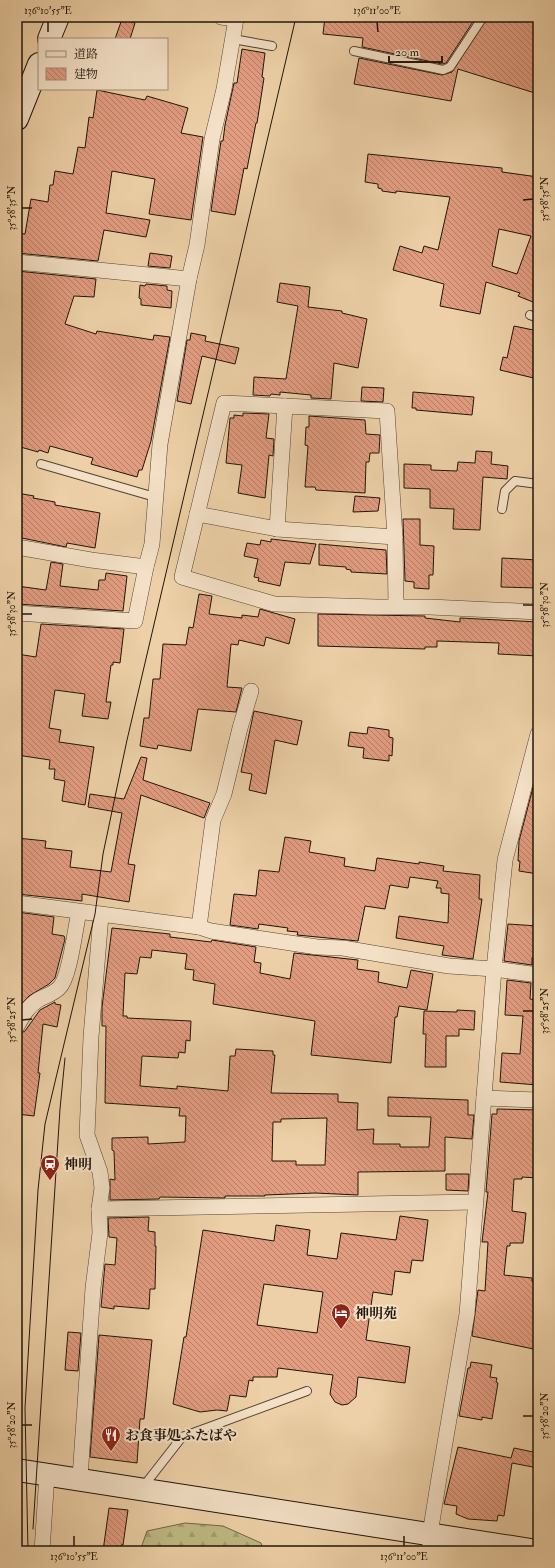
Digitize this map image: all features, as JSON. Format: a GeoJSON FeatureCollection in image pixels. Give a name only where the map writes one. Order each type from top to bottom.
{"type":"FeatureCollection","features":[{"type":"Feature","properties":{"kind":"street"},"geometry":{"type":"LineString","coordinates":[[49,38],[58,17]]}},
{"type":"Feature","properties":{"kind":"street"},"geometry":{"type":"LineString","coordinates":[[17,613],[136,621],[152,544],[160,444],[189,279],[197,245],[212,139],[224,89],[236,19],[221,17]]}},
{"type":"Feature","properties":{"kind":"street"},"geometry":{"type":"LineString","coordinates":[[17,118],[38,66]]}},
{"type":"Feature","properties":{"kind":"street"},"geometry":{"type":"LineString","coordinates":[[17,262],[189,279]]}},
{"type":"Feature","properties":{"kind":"street"},"geometry":{"type":"LineString","coordinates":[[396,607],[395,537],[387,411],[224,403],[182,577],[274,604],[396,607],[430,606],[538,612]]}},
{"type":"Feature","properties":{"kind":"street"},"geometry":{"type":"LineString","coordinates":[[277,529],[285,406]]}},
{"type":"Feature","properties":{"kind":"street"},"geometry":{"type":"LineString","coordinates":[[197,514],[277,529],[395,537]]}},
{"type":"Feature","properties":{"kind":"street"},"geometry":{"type":"LineString","coordinates":[[17,547],[92,560],[146,567]]}},
{"type":"Feature","properties":{"kind":"street"},"geometry":{"type":"LineString","coordinates":[[199,927],[213,820],[224,794],[251,690]]}},
{"type":"Feature","properties":{"kind":"street"},"geometry":{"type":"LineString","coordinates":[[430,1543],[467,1314],[494,969],[505,860],[536,750],[538,734]]}},
{"type":"Feature","properties":{"kind":"street"},"geometry":{"type":"LineString","coordinates":[[17,903],[199,927],[226,933],[317,947],[344,948],[449,966],[494,969],[538,975]]}},
{"type":"Feature","properties":{"kind":"street"},"geometry":{"type":"LineString","coordinates":[[17,1026],[30,1007],[60,987],[66,976],[79,912]]}},
{"type":"Feature","properties":{"kind":"street"},"geometry":{"type":"LineString","coordinates":[[80,1478],[93,1288],[100,1233],[102,1188],[100,1172],[87,1135],[91,1037],[101,915]]}},
{"type":"Feature","properties":{"kind":"street"},"geometry":{"type":"LineString","coordinates":[[484,1098],[538,1100]]}},
{"type":"Feature","properties":{"kind":"street"},"geometry":{"type":"LineString","coordinates":[[100,1209],[475,1202]]}},
{"type":"Feature","properties":{"kind":"street"},"geometry":{"type":"LineString","coordinates":[[17,1470],[80,1478],[430,1543],[537,1551]]}},
{"type":"Feature","properties":{"kind":"street"},"geometry":{"type":"LineString","coordinates":[[42,1551],[47,1474]]}},
{"type":"Feature","properties":{"kind":"lane"},"geometry":{"type":"LineString","coordinates":[[354,51],[443,70],[450,67],[483,17]]}},
{"type":"Feature","properties":{"kind":"lane"},"geometry":{"type":"LineString","coordinates":[[233,39],[272,46]]}},
{"type":"Feature","properties":{"kind":"lane"},"geometry":{"type":"LineString","coordinates":[[530,315],[538,318]]}},
{"type":"Feature","properties":{"kind":"lane"},"geometry":{"type":"LineString","coordinates":[[41,464],[155,497]]}},
{"type":"Feature","properties":{"kind":"lane"},"geometry":{"type":"LineString","coordinates":[[502,509],[505,491],[515,482],[538,484]]}},
{"type":"Feature","properties":{"kind":"lane"},"geometry":{"type":"LineString","coordinates":[[141,1489],[182,1437],[307,1391]]}},
{"type":"Feature","properties":{"kind":"green space"},"geometry":{"type":"Polygon","coordinates":[[[185,1523],[223,1526],[261,1543],[264,1551],[140,1551],[147,1531],[185,1523]]]}},
{"type":"Feature","properties":{"kind":"building"},"geometry":{"type":"Polygon","coordinates":[[[325,17],[476,17],[446,63],[442,64],[362,47],[363,38],[323,34],[325,17]]]}},
{"type":"Feature","properties":{"kind":"building"},"geometry":{"type":"Polygon","coordinates":[[[488,17],[538,17],[538,94],[458,69],[451,101],[354,84],[359,58],[442,75],[452,72],[488,17]]]}},
{"type":"Feature","properties":{"kind":"building"},"geometry":{"type":"Polygon","coordinates":[[[122,19],[135,23],[130,38],[115,38],[122,19]]]}},
{"type":"Feature","properties":{"kind":"building"},"geometry":{"type":"Polygon","coordinates":[[[242,49],[265,53],[262,77],[264,78],[257,123],[247,169],[244,168],[235,215],[211,211],[221,141],[223,141],[234,83],[237,83],[242,49]]]}},
{"type":"Feature","properties":{"kind":"building"},"geometry":{"type":"Polygon","coordinates":[[[97,90],[145,100],[147,96],[188,108],[181,133],[203,137],[191,220],[149,214],[155,179],[112,171],[106,213],[150,220],[146,237],[104,230],[98,261],[17,253],[17,233],[25,234],[31,199],[48,202],[50,185],[53,185],[55,171],[73,174],[78,147],[85,148],[89,117],[93,118],[97,90]]]}},
{"type":"Feature","properties":{"kind":"building"},"geometry":{"type":"Polygon","coordinates":[[[368,154],[502,168],[502,172],[538,177],[538,304],[518,296],[520,293],[486,282],[480,314],[440,306],[444,284],[393,270],[400,246],[422,253],[424,246],[438,250],[450,197],[396,191],[396,193],[382,191],[382,189],[378,188],[378,184],[365,182],[368,154]],[[499,229],[492,266],[517,274],[531,236],[499,229]]]}},
{"type":"Feature","properties":{"kind":"building"},"geometry":{"type":"Polygon","coordinates":[[[150,253],[172,256],[170,268],[148,266],[150,253]]]}},
{"type":"Feature","properties":{"kind":"building"},"geometry":{"type":"Polygon","coordinates":[[[17,271],[96,279],[94,297],[74,296],[65,324],[96,334],[97,331],[153,340],[154,335],[170,337],[151,441],[142,470],[139,470],[137,477],[91,464],[93,458],[50,446],[48,453],[39,450],[38,452],[17,446],[17,361],[22,343],[17,342],[17,271]]]}},
{"type":"Feature","properties":{"kind":"building"},"geometry":{"type":"Polygon","coordinates":[[[280,283],[310,287],[308,307],[342,311],[342,313],[367,319],[358,368],[334,363],[331,399],[311,398],[311,395],[280,392],[280,395],[253,395],[254,377],[286,379],[298,306],[277,302],[280,283]]]}},
{"type":"Feature","properties":{"kind":"building"},"geometry":{"type":"Polygon","coordinates":[[[146,284],[167,286],[167,290],[172,291],[171,308],[141,305],[141,299],[139,298],[140,285],[145,286],[146,284]]]}},
{"type":"Feature","properties":{"kind":"building"},"geometry":{"type":"Polygon","coordinates":[[[514,326],[538,331],[538,379],[500,370],[503,357],[507,358],[514,326]]]}},
{"type":"Feature","properties":{"kind":"building"},"geometry":{"type":"Polygon","coordinates":[[[191,333],[206,336],[205,341],[239,348],[235,364],[202,356],[191,404],[177,401],[187,340],[190,340],[191,333]]]}},
{"type":"Feature","properties":{"kind":"building"},"geometry":{"type":"Polygon","coordinates":[[[362,387],[384,388],[383,402],[361,401],[362,387]]]}},
{"type":"Feature","properties":{"kind":"building"},"geometry":{"type":"Polygon","coordinates":[[[413,392],[474,397],[472,415],[416,410],[416,408],[412,408],[413,392]]]}},
{"type":"Feature","properties":{"kind":"building"},"geometry":{"type":"Polygon","coordinates":[[[243,413],[269,414],[266,438],[274,439],[273,456],[269,455],[265,498],[238,493],[242,465],[226,463],[230,418],[234,418],[234,415],[243,416],[243,413]]]}},
{"type":"Feature","properties":{"kind":"building"},"geometry":{"type":"Polygon","coordinates":[[[309,416],[365,420],[366,434],[380,435],[379,453],[370,453],[369,462],[366,462],[365,493],[316,490],[315,487],[305,487],[308,446],[305,445],[306,427],[309,427],[309,416]]]}},
{"type":"Feature","properties":{"kind":"building"},"geometry":{"type":"Polygon","coordinates":[[[476,451],[492,452],[491,464],[508,466],[507,479],[483,477],[480,530],[453,529],[454,509],[430,508],[430,489],[404,488],[404,464],[431,465],[431,470],[457,471],[458,462],[475,463],[476,451]]]}},
{"type":"Feature","properties":{"kind":"building"},"geometry":{"type":"Polygon","coordinates":[[[17,493],[55,502],[55,505],[100,513],[95,548],[67,543],[66,547],[17,537],[17,493]]]}},
{"type":"Feature","properties":{"kind":"building"},"geometry":{"type":"Polygon","coordinates":[[[355,496],[380,498],[378,511],[353,512],[355,496]]]}},
{"type":"Feature","properties":{"kind":"building"},"geometry":{"type":"Polygon","coordinates":[[[403,519],[420,519],[420,545],[434,546],[433,575],[429,575],[429,589],[414,588],[414,582],[405,581],[403,519]]]}},
{"type":"Feature","properties":{"kind":"building"},"geometry":{"type":"Polygon","coordinates":[[[271,539],[316,544],[310,564],[285,562],[280,586],[258,581],[259,578],[254,577],[258,559],[244,556],[247,543],[260,545],[261,540],[271,542],[271,539]]]}},
{"type":"Feature","properties":{"kind":"building"},"geometry":{"type":"Polygon","coordinates":[[[319,544],[386,550],[387,574],[351,572],[351,570],[346,569],[346,567],[319,565],[319,544]]]}},
{"type":"Feature","properties":{"kind":"building"},"geometry":{"type":"Polygon","coordinates":[[[502,558],[538,560],[538,588],[501,587],[502,558]]]}},
{"type":"Feature","properties":{"kind":"building"},"geometry":{"type":"Polygon","coordinates":[[[51,562],[63,564],[60,586],[98,590],[99,580],[105,580],[106,573],[127,576],[123,611],[17,604],[17,586],[46,590],[51,562]]]}},
{"type":"Feature","properties":{"kind":"building"},"geometry":{"type":"Polygon","coordinates":[[[199,594],[212,596],[209,614],[242,618],[242,615],[258,617],[260,609],[295,619],[289,644],[266,637],[264,646],[239,640],[238,645],[231,644],[227,687],[242,688],[236,712],[198,709],[191,751],[158,745],[157,749],[140,746],[144,718],[149,718],[153,679],[160,679],[163,644],[186,645],[189,627],[193,628],[199,594]]]}},
{"type":"Feature","properties":{"kind":"building"},"geometry":{"type":"Polygon","coordinates":[[[318,614],[425,616],[425,618],[460,622],[460,618],[538,622],[538,656],[498,654],[499,643],[437,641],[437,647],[425,647],[425,649],[318,646],[318,614]]]}},
{"type":"Feature","properties":{"kind":"building"},"geometry":{"type":"Polygon","coordinates":[[[41,624],[124,629],[120,663],[113,662],[113,665],[111,665],[106,702],[111,702],[108,719],[82,716],[85,694],[55,690],[49,728],[61,730],[59,742],[94,747],[85,805],[62,801],[65,781],[54,779],[55,769],[49,769],[50,760],[17,755],[17,654],[36,657],[41,624]]]}},
{"type":"Feature","properties":{"kind":"building"},"geometry":{"type":"Polygon","coordinates":[[[254,711],[302,721],[297,745],[275,740],[266,794],[249,790],[252,774],[241,772],[254,711]]]}},
{"type":"Feature","properties":{"kind":"building"},"geometry":{"type":"Polygon","coordinates":[[[368,727],[389,730],[389,737],[393,738],[392,756],[389,755],[389,761],[363,758],[364,748],[348,746],[350,732],[367,734],[368,727]]]}},
{"type":"Feature","properties":{"kind":"building"},"geometry":{"type":"Polygon","coordinates":[[[141,757],[147,758],[143,780],[210,803],[204,818],[141,795],[128,864],[135,865],[129,902],[82,894],[82,901],[17,894],[17,838],[46,841],[45,848],[72,851],[70,867],[111,872],[122,813],[88,807],[90,794],[124,799],[141,757]]]}},
{"type":"Feature","properties":{"kind":"building"},"geometry":{"type":"Polygon","coordinates":[[[536,776],[538,776],[538,874],[519,871],[520,861],[518,861],[519,841],[536,776]]]}},
{"type":"Feature","properties":{"kind":"building"},"geometry":{"type":"Polygon","coordinates":[[[285,837],[311,841],[309,852],[345,858],[344,866],[375,871],[377,858],[444,866],[443,871],[480,875],[479,899],[482,899],[473,959],[442,955],[444,946],[396,938],[399,916],[448,923],[449,894],[441,893],[441,888],[436,888],[438,881],[410,877],[408,888],[390,885],[385,909],[365,906],[358,941],[297,935],[298,932],[287,931],[288,928],[259,924],[258,929],[230,925],[234,894],[256,896],[259,870],[279,872],[285,837]]]}},
{"type":"Feature","properties":{"kind":"building"},"geometry":{"type":"Polygon","coordinates":[[[17,912],[54,917],[52,934],[64,936],[65,939],[55,978],[49,984],[29,996],[17,1009],[17,912]]]}},
{"type":"Feature","properties":{"kind":"building"},"geometry":{"type":"Polygon","coordinates":[[[508,924],[538,926],[538,959],[532,958],[532,965],[504,961],[508,924]]]}},
{"type":"Feature","properties":{"kind":"building"},"geometry":{"type":"Polygon","coordinates":[[[112,928],[170,934],[170,937],[211,942],[212,940],[256,947],[254,962],[261,963],[260,973],[290,979],[294,953],[358,960],[357,969],[379,972],[378,982],[407,988],[411,970],[433,974],[427,1010],[399,1006],[397,1017],[395,1017],[391,1063],[311,1055],[315,1021],[213,1004],[215,984],[193,980],[194,970],[185,969],[187,954],[152,950],[151,958],[140,957],[137,974],[125,973],[123,1016],[127,1016],[127,1018],[191,1021],[190,1041],[186,1040],[185,1053],[179,1052],[178,1058],[142,1056],[140,1086],[177,1089],[177,1086],[228,1091],[230,1056],[235,1056],[236,1049],[273,1051],[273,1055],[275,1055],[271,1093],[338,1094],[338,1102],[358,1103],[357,1130],[374,1129],[373,1144],[400,1144],[400,1147],[429,1147],[431,1117],[388,1116],[388,1097],[468,1100],[468,1115],[474,1115],[472,1139],[445,1137],[445,1171],[358,1172],[358,1195],[315,1193],[265,1196],[225,1196],[225,1198],[160,1197],[159,1199],[110,1200],[110,1179],[115,1180],[112,1138],[148,1137],[148,1144],[185,1142],[186,1116],[179,1116],[180,1108],[105,1103],[106,1026],[102,1026],[102,1007],[112,928]],[[327,1118],[281,1119],[281,1122],[273,1122],[272,1161],[296,1161],[296,1165],[325,1165],[327,1118]]]}},
{"type":"Feature","properties":{"kind":"building"},"geometry":{"type":"Polygon","coordinates":[[[507,980],[531,983],[530,999],[538,1000],[538,1085],[500,1082],[502,1053],[520,1054],[523,1016],[505,1015],[507,980]]]}},
{"type":"Feature","properties":{"kind":"building"},"geometry":{"type":"Polygon","coordinates":[[[55,1002],[55,1004],[61,1005],[57,1027],[43,1024],[38,1073],[40,1073],[34,1116],[17,1114],[17,1035],[25,1031],[40,1010],[55,1002]]]}},
{"type":"Feature","properties":{"kind":"building"},"geometry":{"type":"Polygon","coordinates":[[[457,1010],[475,1011],[474,1030],[459,1029],[459,1036],[446,1036],[446,1067],[425,1067],[426,1034],[423,1034],[424,1011],[457,1012],[457,1010]]]}},
{"type":"Feature","properties":{"kind":"building"},"geometry":{"type":"Polygon","coordinates":[[[497,1109],[538,1110],[538,1178],[522,1177],[522,1179],[514,1179],[512,1211],[526,1213],[523,1243],[510,1243],[510,1246],[507,1246],[504,1275],[532,1278],[532,1281],[538,1282],[538,1350],[472,1336],[478,1290],[485,1291],[488,1242],[482,1242],[488,1192],[486,1192],[492,1114],[497,1114],[497,1109]]]}},
{"type":"Feature","properties":{"kind":"building"},"geometry":{"type":"Polygon","coordinates":[[[446,1174],[469,1174],[468,1191],[446,1190],[446,1174]]]}},
{"type":"Feature","properties":{"kind":"building"},"geometry":{"type":"Polygon","coordinates":[[[400,1216],[428,1220],[423,1261],[412,1260],[410,1273],[395,1271],[392,1295],[373,1292],[366,1340],[410,1347],[405,1383],[358,1377],[356,1397],[348,1404],[342,1405],[335,1402],[330,1394],[333,1375],[278,1368],[277,1377],[253,1377],[253,1381],[249,1380],[246,1397],[230,1395],[227,1411],[217,1410],[200,1412],[173,1404],[184,1337],[186,1337],[203,1230],[274,1241],[276,1225],[310,1230],[307,1255],[337,1259],[341,1233],[396,1240],[400,1216]],[[264,1284],[257,1325],[317,1333],[323,1292],[264,1284]]]}},
{"type":"Feature","properties":{"kind":"building"},"geometry":{"type":"Polygon","coordinates":[[[149,1217],[148,1231],[155,1232],[156,1246],[155,1289],[150,1289],[149,1309],[114,1306],[114,1309],[101,1307],[105,1264],[115,1265],[117,1238],[109,1237],[108,1218],[149,1217]]]}},
{"type":"Feature","properties":{"kind":"building"},"geometry":{"type":"Polygon","coordinates":[[[68,1332],[81,1333],[78,1371],[65,1370],[68,1332]]]}},
{"type":"Feature","properties":{"kind":"building"},"geometry":{"type":"Polygon","coordinates":[[[99,1335],[152,1340],[144,1419],[140,1419],[137,1463],[90,1457],[99,1335]]]}},
{"type":"Feature","properties":{"kind":"building"},"geometry":{"type":"Polygon","coordinates":[[[471,1362],[492,1365],[490,1377],[497,1378],[496,1382],[498,1383],[492,1419],[482,1417],[482,1420],[459,1416],[468,1368],[470,1368],[471,1362]]]}},
{"type":"Feature","properties":{"kind":"building"},"geometry":{"type":"Polygon","coordinates":[[[458,1447],[511,1458],[514,1448],[538,1453],[538,1468],[512,1463],[504,1516],[498,1515],[497,1521],[468,1519],[456,1514],[457,1506],[444,1504],[458,1447]]]}},
{"type":"Feature","properties":{"kind":"building"},"geometry":{"type":"Polygon","coordinates":[[[109,1508],[128,1510],[123,1545],[121,1545],[120,1551],[103,1551],[109,1508]]]}},
{"type":"Feature","properties":{"kind":"tram line"},"geometry":{"type":"LineString","coordinates":[[28,1551],[25,1408],[38,1190],[45,1124],[95,914],[103,854],[127,740],[296,17]]}},
{"type":"Feature","properties":{"kind":"tram line"},"geometry":{"type":"LineString","coordinates":[[33,1529],[60,1109],[65,1058]]}},
{"type":"Feature","properties":{"kind":"place","name":"神明"},"geometry":{"type":"Point","coordinates":[50,1181]}},
{"type":"Feature","properties":{"kind":"place","name":"神明苑"},"geometry":{"type":"Point","coordinates":[341,1330]}},
{"type":"Feature","properties":{"kind":"place","name":"お食事処ふたばや"},"geometry":{"type":"Point","coordinates":[111,1452]}}]}
